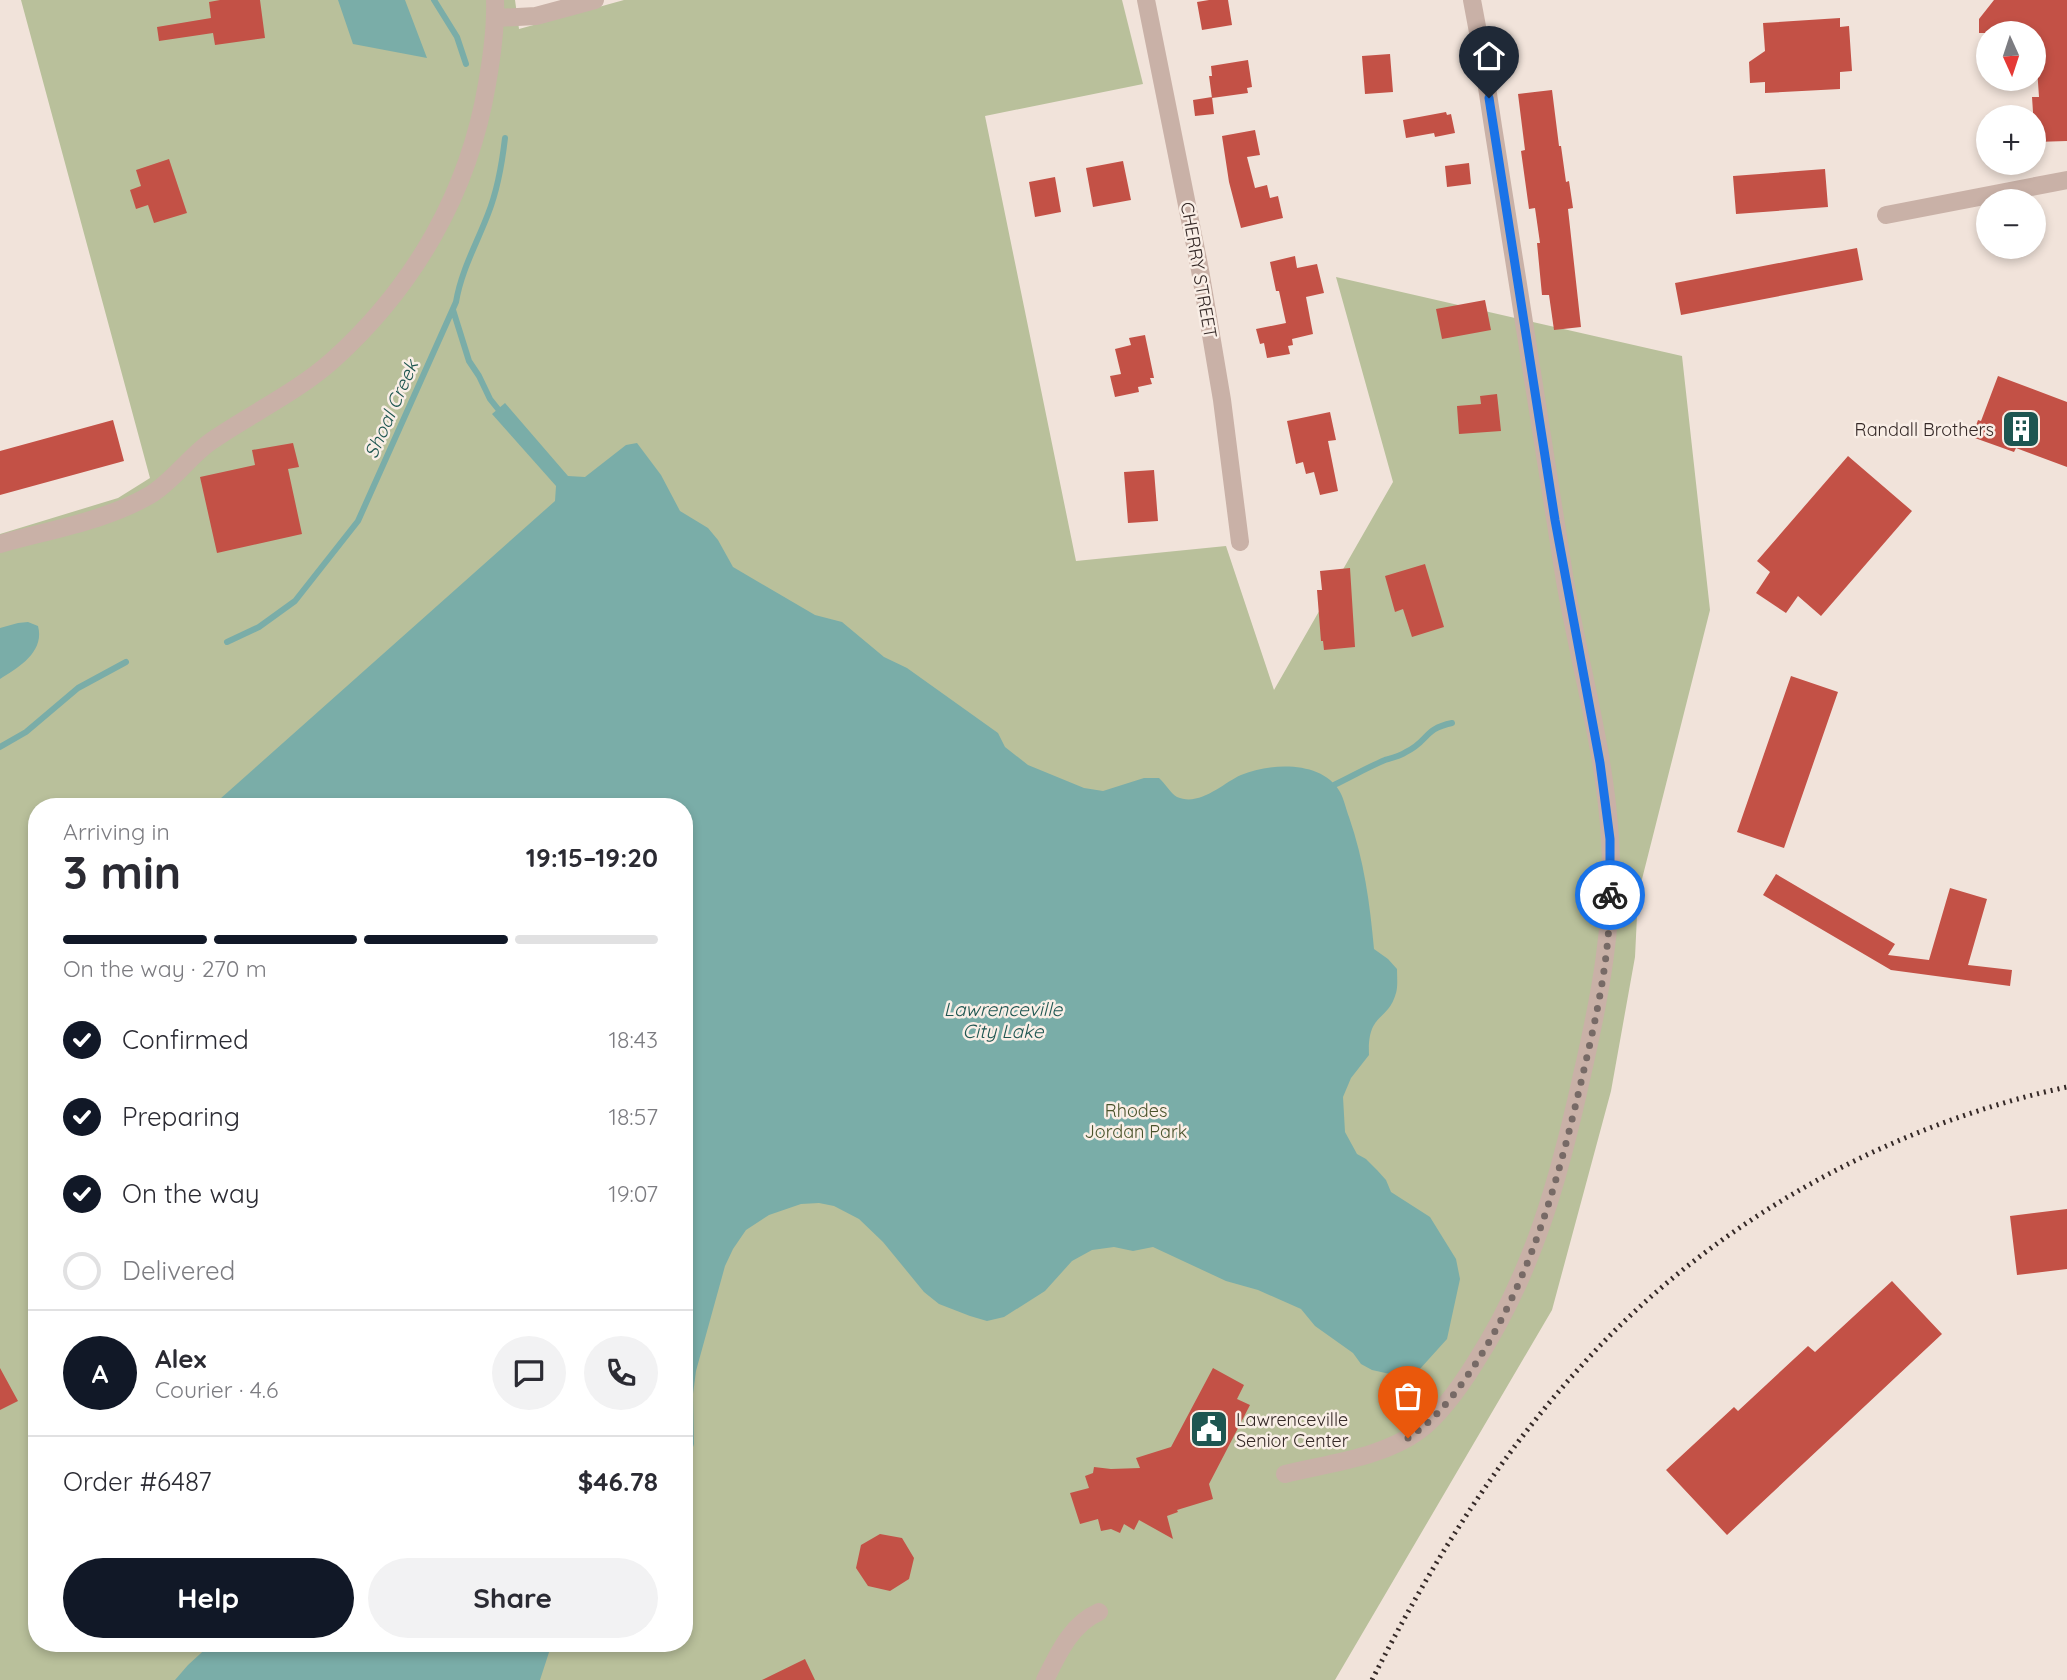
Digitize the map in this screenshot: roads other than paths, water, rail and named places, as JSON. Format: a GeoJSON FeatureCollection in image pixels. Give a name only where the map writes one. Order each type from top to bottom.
{"type":"FeatureCollection","features":[{"type":"Feature","properties":{"kind":"street"},"geometry":{"type":"LineString","coordinates":[[0,544],[122,507],[151,494],[207,444],[294,389],[331,361],[371,323],[410,275],[429,246],[451,204],[468,162],[482,113],[496,18],[495,0]]}},
{"type":"Feature","properties":{"kind":"street"},"geometry":{"type":"LineString","coordinates":[[496,18],[536,16],[595,0]]}},
{"type":"Feature","properties":{"kind":"street","name":"CHERRY STREET"},"geometry":{"type":"LineString","coordinates":[[1146,0],[1200,270],[1222,400],[1240,542]]}},
{"type":"Feature","properties":{"kind":"street"},"geometry":{"type":"LineString","coordinates":[[1284,1474],[1387,1448],[1423,1428],[1461,1385],[1496,1331],[1525,1272],[1544,1224],[1559,1174],[1600,997],[1607,951],[1610,839],[1600,763],[1557,533],[1472,0]]}},
{"type":"Feature","properties":{"kind":"street"},"geometry":{"type":"LineString","coordinates":[[1886,215],[2067,180]]}},
{"type":"Feature","properties":{"kind":"street"},"geometry":{"type":"LineString","coordinates":[[1045,1680],[1079,1624],[1099,1612]]}},
{"type":"Feature","properties":{"kind":"water"},"geometry":{"type":"Polygon","coordinates":[[[338,0],[405,0],[427,58],[353,44],[338,0]]]}},
{"type":"Feature","properties":{"kind":"water","name":"Lawrenceville City Lake"},"geometry":{"type":"Polygon","coordinates":[[[505,403],[568,476],[585,477],[626,445],[637,443],[661,475],[680,511],[708,528],[733,567],[815,615],[842,622],[884,657],[907,668],[998,733],[1005,747],[1028,765],[1084,788],[1103,791],[1144,778],[1159,778],[1175,796],[1186,799],[1203,797],[1241,775],[1266,768],[1308,769],[1332,782],[1343,798],[1359,849],[1374,949],[1397,969],[1397,990],[1392,1002],[1371,1031],[1369,1055],[1351,1078],[1343,1097],[1345,1132],[1357,1154],[1366,1159],[1386,1180],[1391,1192],[1430,1217],[1456,1259],[1460,1279],[1447,1339],[1419,1370],[1399,1376],[1372,1370],[1315,1326],[1301,1309],[1258,1290],[1226,1281],[1153,1247],[1133,1251],[1114,1247],[1092,1250],[1072,1261],[1045,1291],[1004,1317],[987,1321],[939,1304],[924,1292],[883,1242],[859,1219],[834,1206],[819,1203],[801,1204],[769,1215],[746,1230],[733,1249],[725,1266],[696,1371],[693,1394],[693,798],[221,798],[555,501],[556,486],[492,414],[505,403]]]}},
{"type":"Feature","properties":{"kind":"water"},"geometry":{"type":"Polygon","coordinates":[[[28,622],[38,626],[38,644],[15,670],[0,679],[0,628],[28,622]]]}},
{"type":"Feature","properties":{"kind":"water"},"geometry":{"type":"Polygon","coordinates":[[[202,1652],[549,1652],[540,1680],[175,1680],[202,1652]]]}},
{"type":"Feature","properties":{"kind":"waterway","name":"Shoal Creek"},"geometry":{"type":"LineString","coordinates":[[434,0],[457,37],[466,64]]}},
{"type":"Feature","properties":{"kind":"waterway","name":"Shoal Creek"},"geometry":{"type":"LineString","coordinates":[[227,642],[259,627],[295,601],[358,521],[456,302],[465,268],[494,195],[505,138]]}},
{"type":"Feature","properties":{"kind":"waterway"},"geometry":{"type":"LineString","coordinates":[[453,310],[469,361],[498,409]]}},
{"type":"Feature","properties":{"kind":"waterway","name":"Shoal Creek"},"geometry":{"type":"LineString","coordinates":[[0,747],[26,732],[78,688],[126,662]]}},
{"type":"Feature","properties":{"kind":"waterway"},"geometry":{"type":"LineString","coordinates":[[1334,785],[1404,753],[1419,744],[1431,732],[1452,723]]}},
{"type":"Feature","properties":{"kind":"railway"},"geometry":{"type":"LineString","coordinates":[[1372,1680],[1441,1555],[1493,1475],[1583,1364],[1632,1314],[1686,1268],[1743,1226],[1803,1188],[1866,1155],[1932,1127],[1999,1104],[2067,1087]]}},
{"type":"Feature","properties":{"kind":"place","name":"Randall Brothers"},"geometry":{"type":"Point","coordinates":[2021,429]}},
{"type":"Feature","properties":{"kind":"place","name":"Lawrenceville Senior Center"},"geometry":{"type":"Point","coordinates":[1209,1429]}},
{"type":"Feature","properties":{"kind":"park label","name":"Rhodes Jordan Park"},"geometry":{"type":"Point","coordinates":[1136,1120]}}]}
